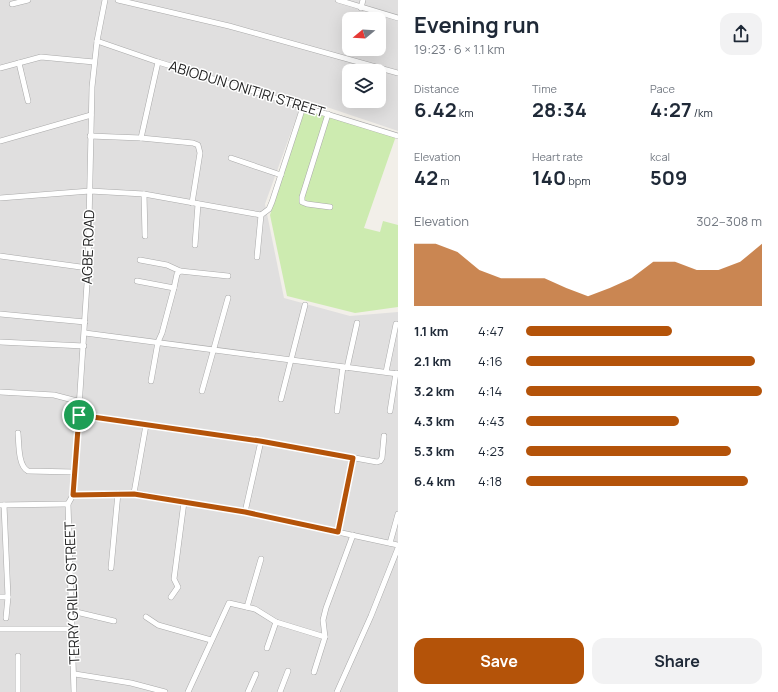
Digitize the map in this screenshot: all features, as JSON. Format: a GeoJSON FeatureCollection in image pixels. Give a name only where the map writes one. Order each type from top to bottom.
{"type":"FeatureCollection","features":[{"type":"Feature","properties":{"kind":"street"},"geometry":{"type":"LineString","coordinates":[[12,4],[28,0]]}},
{"type":"Feature","properties":{"kind":"street","name":"AGBE ROAD"},"geometry":{"type":"LineString","coordinates":[[73,495],[81,402],[88,268],[90,136],[94,62],[105,0]]}},
{"type":"Feature","properties":{"kind":"street"},"geometry":{"type":"LineString","coordinates":[[118,0],[229,26],[398,73]]}},
{"type":"Feature","properties":{"kind":"street"},"geometry":{"type":"LineString","coordinates":[[338,0],[398,18]]}},
{"type":"Feature","properties":{"kind":"street"},"geometry":{"type":"LineString","coordinates":[[361,8],[363,0]]}},
{"type":"Feature","properties":{"kind":"street","name":"ABIODUN ONITIRI STREET"},"geometry":{"type":"LineString","coordinates":[[97,41],[158,62],[398,136]]}},
{"type":"Feature","properties":{"kind":"street"},"geometry":{"type":"LineString","coordinates":[[0,68],[46,57],[94,62]]}},
{"type":"Feature","properties":{"kind":"street"},"geometry":{"type":"LineString","coordinates":[[141,138],[158,62]]}},
{"type":"Feature","properties":{"kind":"street"},"geometry":{"type":"LineString","coordinates":[[19,63],[28,101]]}},
{"type":"Feature","properties":{"kind":"street"},"geometry":{"type":"LineString","coordinates":[[257,257],[261,215],[269,208],[303,106]]}},
{"type":"Feature","properties":{"kind":"street"},"geometry":{"type":"LineString","coordinates":[[328,114],[302,197],[302,202],[330,208]]}},
{"type":"Feature","properties":{"kind":"street"},"geometry":{"type":"LineString","coordinates":[[0,141],[91,115]]}},
{"type":"Feature","properties":{"kind":"street"},"geometry":{"type":"LineString","coordinates":[[90,136],[141,138],[193,143],[198,145],[200,154],[195,203],[195,245]]}},
{"type":"Feature","properties":{"kind":"street"},"geometry":{"type":"LineString","coordinates":[[231,158],[281,175]]}},
{"type":"Feature","properties":{"kind":"street"},"geometry":{"type":"LineString","coordinates":[[0,198],[90,191],[144,194],[261,215]]}},
{"type":"Feature","properties":{"kind":"street"},"geometry":{"type":"LineString","coordinates":[[144,194],[145,236]]}},
{"type":"Feature","properties":{"kind":"street"},"geometry":{"type":"LineString","coordinates":[[0,256],[88,268]]}},
{"type":"Feature","properties":{"kind":"street"},"geometry":{"type":"LineString","coordinates":[[140,260],[167,265],[180,271],[228,276]]}},
{"type":"Feature","properties":{"kind":"street"},"geometry":{"type":"LineString","coordinates":[[151,381],[158,342],[180,271]]}},
{"type":"Feature","properties":{"kind":"street"},"geometry":{"type":"LineString","coordinates":[[137,281],[174,288]]}},
{"type":"Feature","properties":{"kind":"street"},"geometry":{"type":"LineString","coordinates":[[202,391],[228,298]]}},
{"type":"Feature","properties":{"kind":"street"},"geometry":{"type":"LineString","coordinates":[[281,399],[306,305]]}},
{"type":"Feature","properties":{"kind":"street"},"geometry":{"type":"LineString","coordinates":[[0,314],[85,322]]}},
{"type":"Feature","properties":{"kind":"street"},"geometry":{"type":"LineString","coordinates":[[337,410],[345,368],[357,323]]}},
{"type":"Feature","properties":{"kind":"street"},"geometry":{"type":"LineString","coordinates":[[386,372],[396,324]]}},
{"type":"Feature","properties":{"kind":"street"},"geometry":{"type":"LineString","coordinates":[[84,333],[397,374],[390,411]]}},
{"type":"Feature","properties":{"kind":"street"},"geometry":{"type":"LineString","coordinates":[[0,342],[84,346]]}},
{"type":"Feature","properties":{"kind":"street"},"geometry":{"type":"LineString","coordinates":[[0,392],[54,395],[81,402]]}},
{"type":"Feature","properties":{"kind":"street"},"geometry":{"type":"LineString","coordinates":[[79,415],[260,441],[353,458],[380,461],[384,436]]}},
{"type":"Feature","properties":{"kind":"street"},"geometry":{"type":"LineString","coordinates":[[134,494],[146,425]]}},
{"type":"Feature","properties":{"kind":"street"},"geometry":{"type":"LineString","coordinates":[[18,433],[21,462],[25,470],[74,472]]}},
{"type":"Feature","properties":{"kind":"street"},"geometry":{"type":"LineString","coordinates":[[245,512],[260,441]]}},
{"type":"Feature","properties":{"kind":"street"},"geometry":{"type":"LineString","coordinates":[[338,532],[353,458]]}},
{"type":"Feature","properties":{"kind":"street"},"geometry":{"type":"LineString","coordinates":[[111,568],[118,493]]}},
{"type":"Feature","properties":{"kind":"street"},"geometry":{"type":"LineString","coordinates":[[73,495],[118,493],[134,494],[245,512],[398,544]]}},
{"type":"Feature","properties":{"kind":"street","name":"TERRY GRILLO STREET"},"geometry":{"type":"LineString","coordinates":[[73,495],[68,504],[75,674],[74,692]]}},
{"type":"Feature","properties":{"kind":"street"},"geometry":{"type":"LineString","coordinates":[[171,596],[178,587],[174,579],[184,502]]}},
{"type":"Feature","properties":{"kind":"street"},"geometry":{"type":"LineString","coordinates":[[6,618],[8,597],[2,505],[68,504]]}},
{"type":"Feature","properties":{"kind":"street"},"geometry":{"type":"LineString","coordinates":[[390,543],[398,514]]}},
{"type":"Feature","properties":{"kind":"street"},"geometry":{"type":"LineString","coordinates":[[314,672],[325,637],[323,629],[325,615],[353,535]]}},
{"type":"Feature","properties":{"kind":"street"},"geometry":{"type":"LineString","coordinates":[[337,692],[371,616],[398,548]]}},
{"type":"Feature","properties":{"kind":"street"},"geometry":{"type":"LineString","coordinates":[[247,607],[261,559]]}},
{"type":"Feature","properties":{"kind":"street"},"geometry":{"type":"LineString","coordinates":[[0,597],[8,597]]}},
{"type":"Feature","properties":{"kind":"street"},"geometry":{"type":"LineString","coordinates":[[188,692],[229,603],[256,609],[276,622],[325,637]]}},
{"type":"Feature","properties":{"kind":"street"},"geometry":{"type":"LineString","coordinates":[[72,611],[114,621]]}},
{"type":"Feature","properties":{"kind":"street"},"geometry":{"type":"LineString","coordinates":[[146,617],[158,625],[211,640]]}},
{"type":"Feature","properties":{"kind":"street"},"geometry":{"type":"LineString","coordinates":[[266,648],[276,622]]}},
{"type":"Feature","properties":{"kind":"street"},"geometry":{"type":"LineString","coordinates":[[0,628],[72,629]]}},
{"type":"Feature","properties":{"kind":"street"},"geometry":{"type":"LineString","coordinates":[[18,656],[18,692]]}},
{"type":"Feature","properties":{"kind":"street"},"geometry":{"type":"LineString","coordinates":[[280,692],[288,671]]}},
{"type":"Feature","properties":{"kind":"street"},"geometry":{"type":"LineString","coordinates":[[75,674],[163,692]]}},
{"type":"Feature","properties":{"kind":"street"},"geometry":{"type":"LineString","coordinates":[[248,692],[256,674]]}},
{"type":"Feature","properties":{"kind":"shaded area"},"geometry":{"type":"Polygon","coordinates":[[[0,0],[398,0],[398,131],[303,99],[265,204],[284,298],[350,316],[398,312],[398,692],[0,692],[0,0]]]}},
{"type":"Feature","properties":{"kind":"green space"},"geometry":{"type":"Polygon","coordinates":[[[303,108],[396,136],[364,228],[380,232],[383,221],[398,225],[398,307],[355,313],[287,296],[270,215],[303,108]]]}},
{"type":"Feature","properties":{"kind":"route"},"geometry":{"type":"LineString","coordinates":[[79,415],[260,441],[329,452],[353,458],[338,532],[245,512],[134,494],[118,493],[73,495],[79,415]]}}]}
